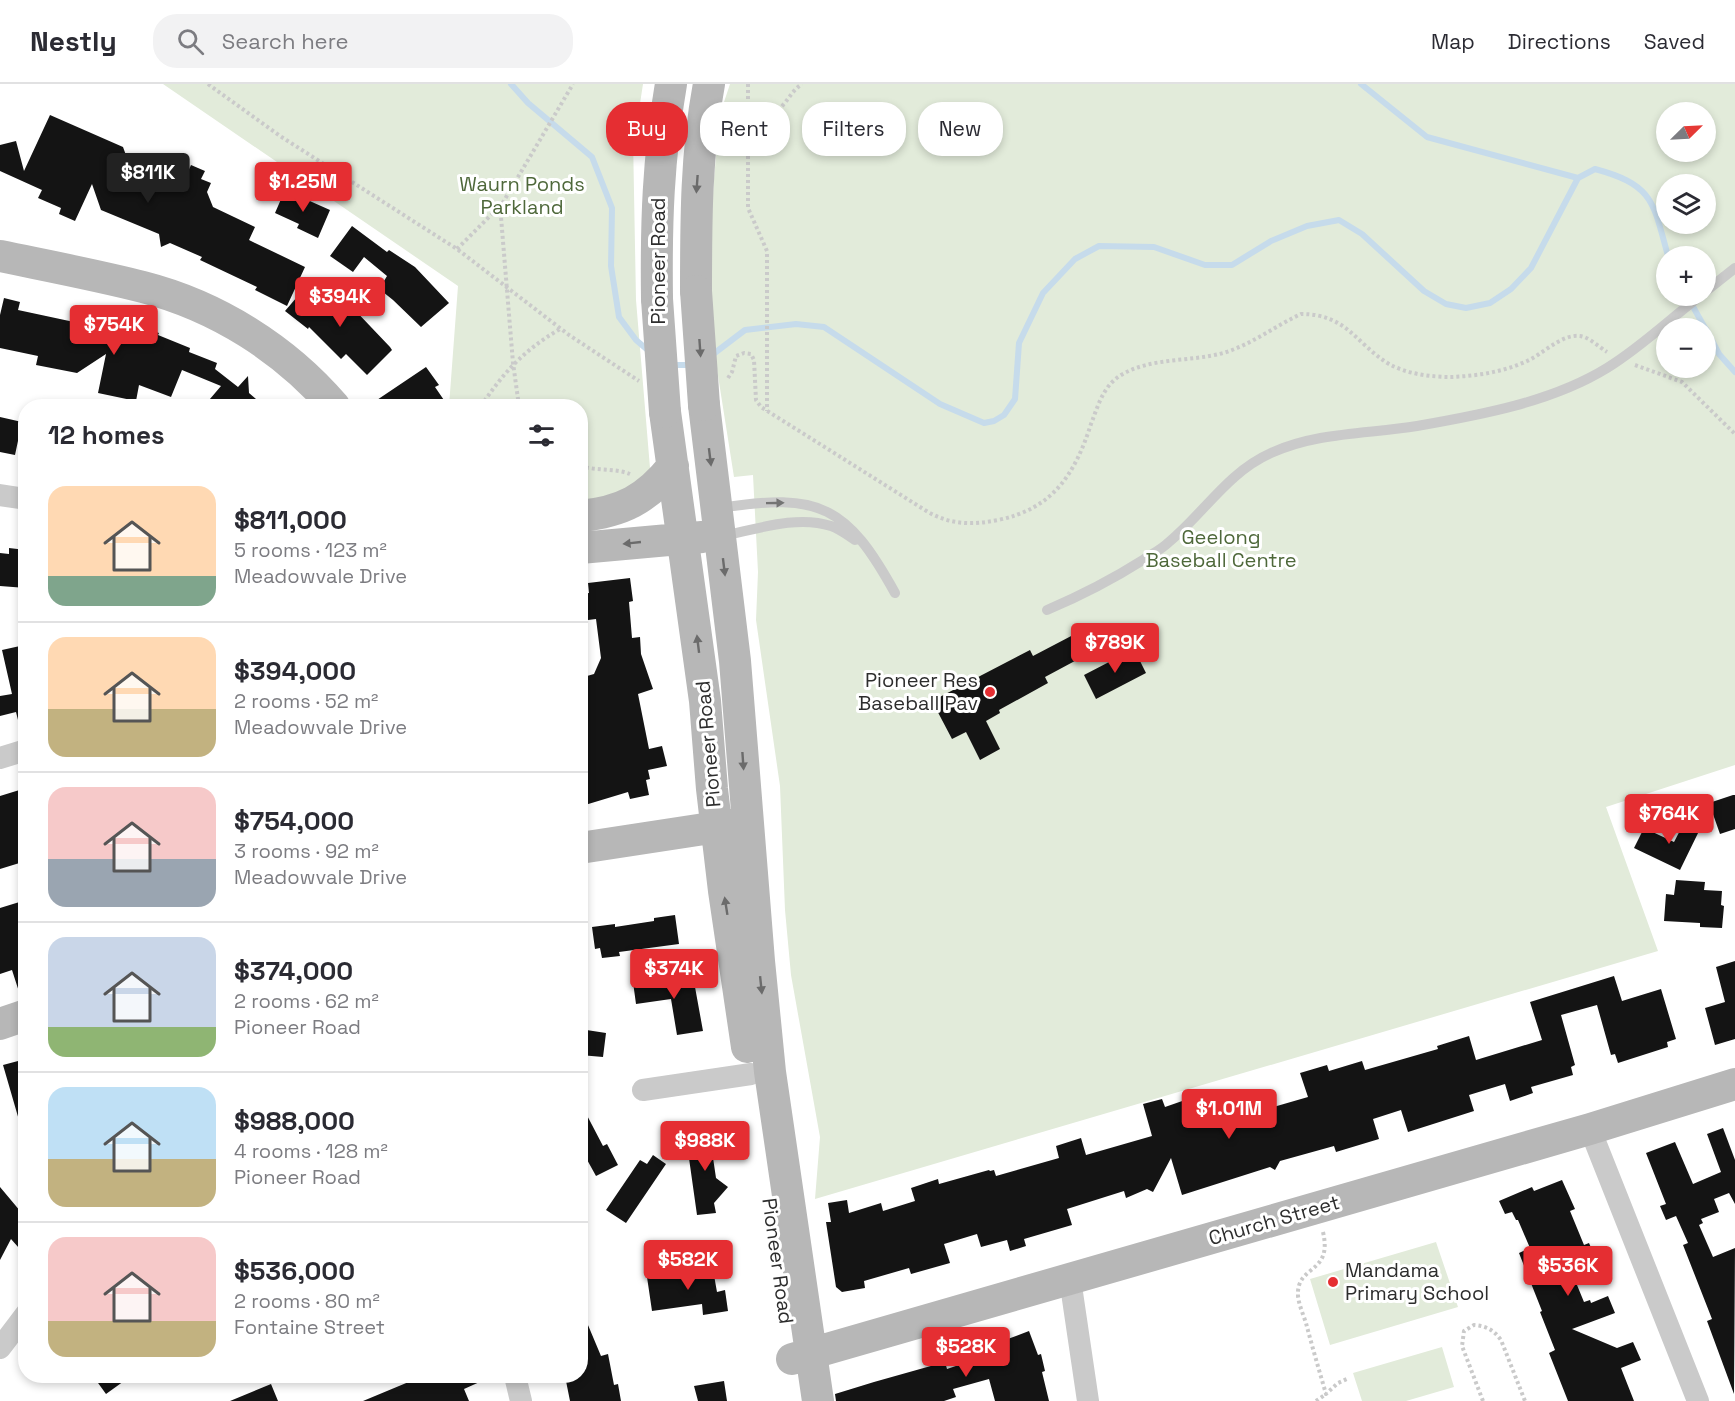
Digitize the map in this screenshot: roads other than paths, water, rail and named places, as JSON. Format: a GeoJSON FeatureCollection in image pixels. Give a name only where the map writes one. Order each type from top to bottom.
{"type":"FeatureCollection","features":[{"type":"Feature","properties":{"kind":"main road","name":"Pioneer Road"},"geometry":{"type":"LineString","coordinates":[[671,84],[663,127],[658,175],[657,299],[665,412],[705,701],[716,827],[760,1073],[801,1356],[818,1401]]}},
{"type":"Feature","properties":{"kind":"main road","name":"Pioneer Road"},"geometry":{"type":"LineString","coordinates":[[710,87],[696,208],[696,291],[704,405],[735,661],[747,823],[760,1073]]}},
{"type":"Feature","properties":{"kind":"main road"},"geometry":{"type":"LineString","coordinates":[[0,256],[145,287],[196,305],[235,325],[282,356],[327,399]]}},
{"type":"Feature","properties":{"kind":"main road"},"geometry":{"type":"LineString","coordinates":[[588,515],[625,506],[647,494],[659,484],[673,466]]}},
{"type":"Feature","properties":{"kind":"main road"},"geometry":{"type":"LineString","coordinates":[[588,546],[681,527],[719,523]]}},
{"type":"Feature","properties":{"kind":"main road"},"geometry":{"type":"LineString","coordinates":[[588,527],[681,527]]}},
{"type":"Feature","properties":{"kind":"main road"},"geometry":{"type":"LineString","coordinates":[[588,847],[747,823]]}},
{"type":"Feature","properties":{"kind":"main road"},"geometry":{"type":"LineString","coordinates":[[0,1024],[18,1018]]}},
{"type":"Feature","properties":{"kind":"main road","name":"Church Street"},"geometry":{"type":"LineString","coordinates":[[801,1356],[1590,1129],[1735,1084]]}},
{"type":"Feature","properties":{"kind":"main road","name":"Pioneer Road"},"geometry":{"type":"LineString","coordinates":[[797,1401],[801,1356]]}},
{"type":"Feature","properties":{"kind":"street"},"geometry":{"type":"LineString","coordinates":[[0,495],[18,498]]}},
{"type":"Feature","properties":{"kind":"street"},"geometry":{"type":"LineString","coordinates":[[0,758],[18,752]]}},
{"type":"Feature","properties":{"kind":"street"},"geometry":{"type":"LineString","coordinates":[[643,1090],[760,1073]]}},
{"type":"Feature","properties":{"kind":"street"},"geometry":{"type":"LineString","coordinates":[[1590,1129],[1698,1401]]}},
{"type":"Feature","properties":{"kind":"street"},"geometry":{"type":"LineString","coordinates":[[1070,1279],[1088,1401]]}},
{"type":"Feature","properties":{"kind":"street"},"geometry":{"type":"LineString","coordinates":[[0,1348],[18,1324]]}},
{"type":"Feature","properties":{"kind":"street"},"geometry":{"type":"LineString","coordinates":[[516,1383],[520,1401]]}},
{"type":"Feature","properties":{"kind":"lane"},"geometry":{"type":"LineString","coordinates":[[1716,283],[1735,268]]}},
{"type":"Feature","properties":{"kind":"lane"},"geometry":{"type":"LineString","coordinates":[[1047,610],[1126,570],[1167,544],[1186,527],[1229,480],[1269,453],[1307,441],[1418,426],[1521,402],[1587,379],[1620,359],[1687,306]]}},
{"type":"Feature","properties":{"kind":"lane"},"geometry":{"type":"LineString","coordinates":[[719,523],[774,502],[819,507],[846,524],[862,540],[874,555],[896,593]]}},
{"type":"Feature","properties":{"kind":"lane"},"geometry":{"type":"LineString","coordinates":[[719,523],[819,523],[842,531],[874,555]]}},
{"type":"Feature","properties":{"kind":"waterway"},"geometry":{"type":"LineString","coordinates":[[511,84],[528,103],[592,157],[612,208],[611,266],[619,317],[636,340],[650,352]]}},
{"type":"Feature","properties":{"kind":"waterway"},"geometry":{"type":"LineString","coordinates":[[1361,84],[1427,137],[1578,178]]}},
{"type":"Feature","properties":{"kind":"waterway"},"geometry":{"type":"LineString","coordinates":[[712,355],[745,330],[796,324],[824,327],[940,404],[984,423],[994,421],[1004,415],[1015,399],[1019,343],[1043,293],[1075,259],[1099,246],[1154,247],[1205,265],[1232,265],[1271,241],[1307,226],[1339,220],[1362,234],[1424,291],[1446,304],[1466,308],[1490,303],[1511,289],[1531,268],[1578,178],[1595,169],[1614,175],[1640,189],[1654,209],[1665,246]]}},
{"type":"Feature","properties":{"kind":"waterway"},"geometry":{"type":"LineString","coordinates":[[1693,306],[1699,318]]}},
{"type":"Feature","properties":{"kind":"waterway"},"geometry":{"type":"LineString","coordinates":[[1716,348],[1735,372]]}},
{"type":"Feature","properties":{"kind":"waterway"},"geometry":{"type":"LineString","coordinates":[[670,365],[693,365]]}},
{"type":"Feature","properties":{"kind":"place","name":"Pioneer Res Baseball Pav"},"geometry":{"type":"Point","coordinates":[990,692]}},
{"type":"Feature","properties":{"kind":"place","name":"Mandama Primary School"},"geometry":{"type":"Point","coordinates":[1333,1282]}},
{"type":"Feature","properties":{"kind":"park label","name":"Waurn Ponds Parkland"},"geometry":{"type":"Point","coordinates":[522,196]}},
{"type":"Feature","properties":{"kind":"park label","name":"Geelong Baseball Centre"},"geometry":{"type":"Point","coordinates":[1221,548]}}]}
